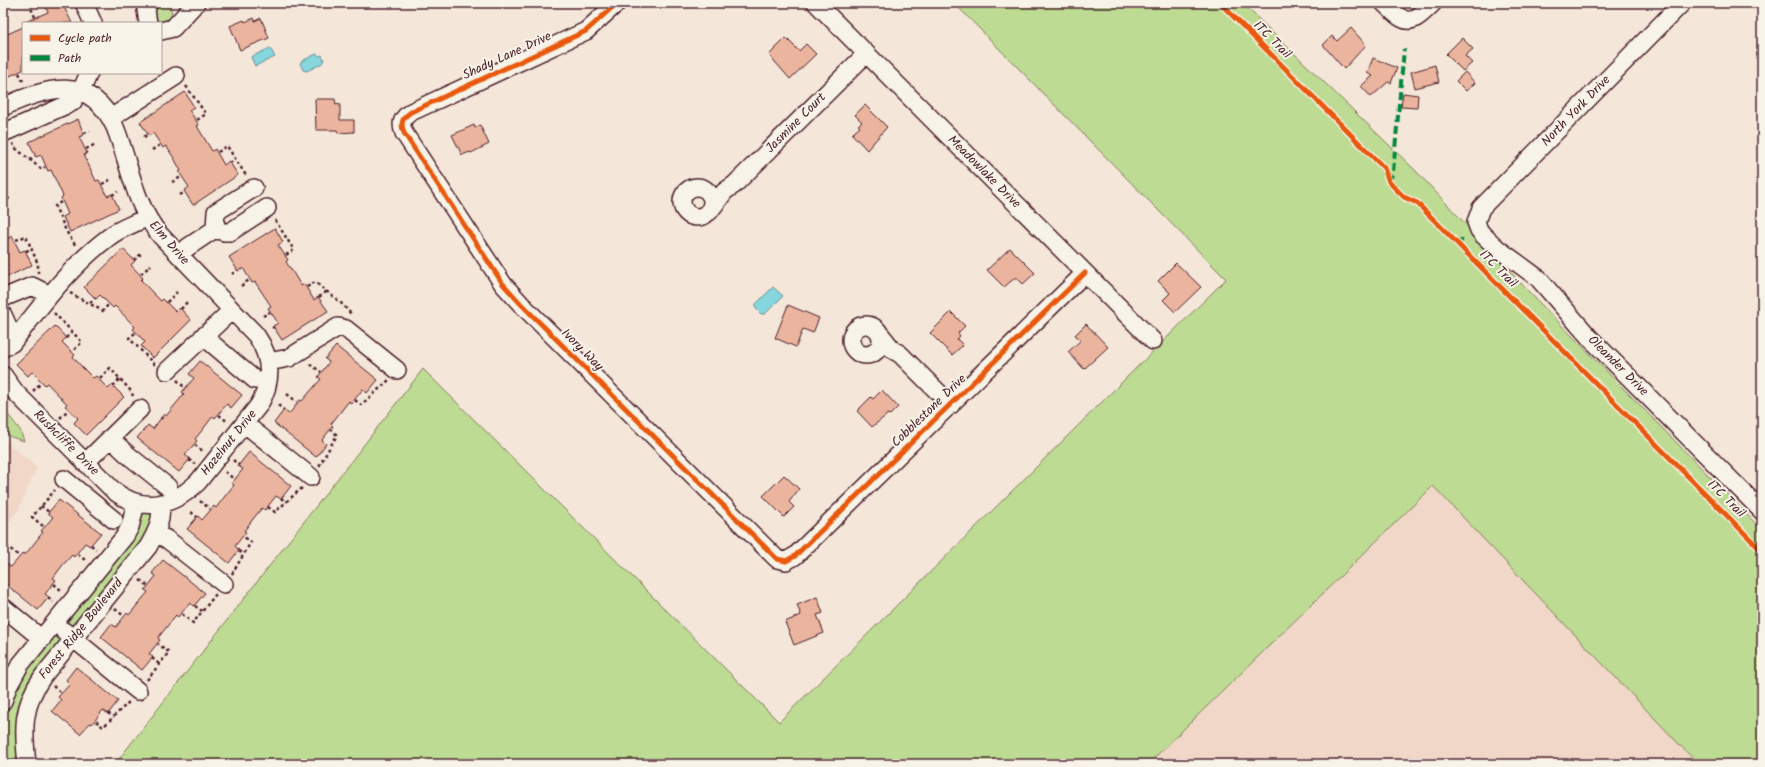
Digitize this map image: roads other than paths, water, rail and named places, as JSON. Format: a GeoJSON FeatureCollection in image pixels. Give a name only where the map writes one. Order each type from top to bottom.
{"type":"FeatureCollection","features":[{"type":"Feature","properties":{"kind":"street"},"geometry":{"type":"LineString","coordinates":[[84,3],[93,22]]}},
{"type":"Feature","properties":{"kind":"street"},"geometry":{"type":"LineString","coordinates":[[148,22],[146,10],[149,3]]}},
{"type":"Feature","properties":{"kind":"street"},"geometry":{"type":"LineString","coordinates":[[162,31],[173,28],[179,11],[196,3]]}},
{"type":"Feature","properties":{"kind":"street","name":"Shady Lane Drive"},"geometry":{"type":"LineString","coordinates":[[402,121],[405,116],[411,112],[586,31],[617,3]]}},
{"type":"Feature","properties":{"kind":"street","name":"Meadowlake Drive"},"geometry":{"type":"LineString","coordinates":[[816,3],[1153,341]]}},
{"type":"Feature","properties":{"kind":"street"},"geometry":{"type":"LineString","coordinates":[[1384,3],[1397,17],[1402,20],[1409,21],[1419,17],[1433,3]]}},
{"type":"Feature","properties":{"kind":"street","name":"North York Drive"},"geometry":{"type":"LineString","coordinates":[[1476,222],[1481,208],[1682,3]]}},
{"type":"Feature","properties":{"kind":"street","name":"Jasmine Court"},"geometry":{"type":"LineString","coordinates":[[709,212],[725,191],[734,185],[866,54]]}},
{"type":"Feature","properties":{"kind":"street"},"geometry":{"type":"LineString","coordinates":[[7,138],[77,96],[88,74]]}},
{"type":"Feature","properties":{"kind":"street"},"geometry":{"type":"LineString","coordinates":[[111,118],[179,80]]}},
{"type":"Feature","properties":{"kind":"street"},"geometry":{"type":"LineString","coordinates":[[3,107],[37,93],[68,89],[77,96]]}},
{"type":"Feature","properties":{"kind":"street","name":"Elm Drive"},"geometry":{"type":"LineString","coordinates":[[77,96],[99,103],[111,118],[119,136],[139,199],[147,217],[160,236],[256,335],[266,354],[268,362]]}},
{"type":"Feature","properties":{"kind":"street","name":"Ivory Way"},"geometry":{"type":"LineString","coordinates":[[402,121],[401,127],[404,133],[503,284],[521,304],[773,556],[781,561],[786,561]]}},
{"type":"Feature","properties":{"kind":"street"},"geometry":{"type":"LineString","coordinates":[[216,229],[216,212],[252,185]]}},
{"type":"Feature","properties":{"kind":"street"},"geometry":{"type":"LineString","coordinates":[[706,189],[712,197],[709,212],[700,217],[695,217],[686,212],[682,203],[682,198],[687,190],[696,186],[706,189],[725,191]]}},
{"type":"Feature","properties":{"kind":"street"},"geometry":{"type":"LineString","coordinates":[[216,229],[224,232],[230,232],[271,214]]}},
{"type":"Feature","properties":{"kind":"street"},"geometry":{"type":"LineString","coordinates":[[3,348],[12,343],[50,302],[58,285],[110,236],[147,217]]}},
{"type":"Feature","properties":{"kind":"street","name":"Oleander Drive"},"geometry":{"type":"LineString","coordinates":[[1476,222],[1483,235],[1497,248],[1538,278],[1589,337],[1762,511]]}},
{"type":"Feature","properties":{"kind":"street"},"geometry":{"type":"LineString","coordinates":[[179,255],[216,229]]}},
{"type":"Feature","properties":{"kind":"street","name":"Cobblestone Drive"},"geometry":{"type":"LineString","coordinates":[[786,561],[795,556],[951,405],[1084,273]]}},
{"type":"Feature","properties":{"kind":"street"},"geometry":{"type":"LineString","coordinates":[[3,298],[26,287],[32,286],[50,302]]}},
{"type":"Feature","properties":{"kind":"street"},"geometry":{"type":"LineString","coordinates":[[162,367],[203,336],[232,310]]}},
{"type":"Feature","properties":{"kind":"street"},"geometry":{"type":"LineString","coordinates":[[3,315],[11,333],[17,336]]}},
{"type":"Feature","properties":{"kind":"street"},"geometry":{"type":"LineString","coordinates":[[893,350],[865,355],[860,354],[853,346],[852,337],[856,328],[865,325],[875,327],[893,350],[900,354],[951,405]]}},
{"type":"Feature","properties":{"kind":"street"},"geometry":{"type":"LineString","coordinates":[[268,362],[290,358],[338,326],[346,328],[395,373]]}},
{"type":"Feature","properties":{"kind":"street"},"geometry":{"type":"LineString","coordinates":[[874,353],[881,345],[881,335]]}},
{"type":"Feature","properties":{"kind":"street"},"geometry":{"type":"LineString","coordinates":[[203,336],[255,380]]}},
{"type":"Feature","properties":{"kind":"street","name":"Hazelnut Drive"},"geometry":{"type":"LineString","coordinates":[[136,503],[148,505],[173,500],[190,490],[198,482],[236,423],[265,395],[269,377],[268,362]]}},
{"type":"Feature","properties":{"kind":"street","name":"Rushcliffe Drive"},"geometry":{"type":"LineString","coordinates":[[3,375],[16,394],[89,467],[128,501],[136,503]]}},
{"type":"Feature","properties":{"kind":"street"},"geometry":{"type":"LineString","coordinates":[[77,490],[89,467],[136,404]]}},
{"type":"Feature","properties":{"kind":"street"},"geometry":{"type":"LineString","coordinates":[[236,423],[311,477]]}},
{"type":"Feature","properties":{"kind":"street"},"geometry":{"type":"LineString","coordinates":[[110,438],[128,455],[168,487]]}},
{"type":"Feature","properties":{"kind":"street"},"geometry":{"type":"LineString","coordinates":[[60,484],[77,490],[114,520]]}},
{"type":"Feature","properties":{"kind":"street","name":"Forest Ridge Boulevard"},"geometry":{"type":"LineString","coordinates":[[3,701],[13,676],[125,536],[130,527],[136,503]]}},
{"type":"Feature","properties":{"kind":"street","name":"Forest Ridge Boulevard"},"geometry":{"type":"LineString","coordinates":[[27,764],[24,725],[26,710],[31,695],[43,676],[72,638],[148,547],[156,533],[161,518],[160,503]]}},
{"type":"Feature","properties":{"kind":"street"},"geometry":{"type":"LineString","coordinates":[[156,533],[168,540],[224,584]]}},
{"type":"Feature","properties":{"kind":"street"},"geometry":{"type":"LineString","coordinates":[[3,607],[42,639]]}},
{"type":"Feature","properties":{"kind":"street"},"geometry":{"type":"LineString","coordinates":[[54,624],[138,691]]}},
{"type":"Feature","properties":{"kind":"water"},"geometry":{"type":"Polygon","coordinates":[[[270,48],[275,57],[255,66],[251,57],[270,48]]]}},
{"type":"Feature","properties":{"kind":"water"},"geometry":{"type":"Polygon","coordinates":[[[316,54],[320,56],[322,55],[324,60],[321,64],[307,71],[303,70],[300,63],[316,54]]]}},
{"type":"Feature","properties":{"kind":"water"},"geometry":{"type":"Polygon","coordinates":[[[773,287],[783,296],[765,314],[761,314],[756,309],[755,305],[773,287]]]}}]}
